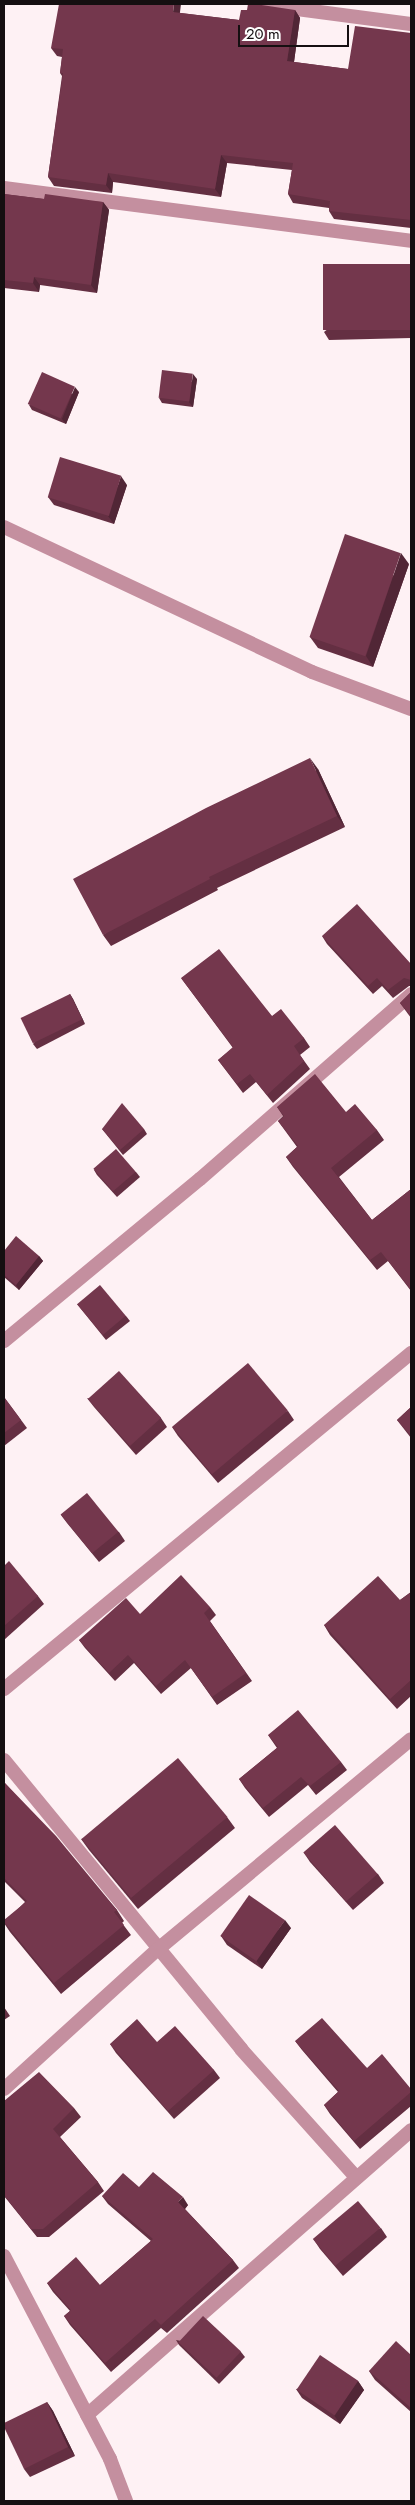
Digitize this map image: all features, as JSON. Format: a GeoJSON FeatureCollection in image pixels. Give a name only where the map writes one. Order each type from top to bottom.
{"type":"FeatureCollection","features":[{"type":"Feature","properties":{"kind":"street"},"geometry":{"type":"LineString","coordinates":[[259,4],[411,24]]}},
{"type":"Feature","properties":{"kind":"street"},"geometry":{"type":"LineString","coordinates":[[4,188],[411,241]]}},
{"type":"Feature","properties":{"kind":"street"},"geometry":{"type":"LineString","coordinates":[[4,527],[312,672],[411,708]]}},
{"type":"Feature","properties":{"kind":"street"},"geometry":{"type":"LineString","coordinates":[[4,1341],[200,1179],[411,994]]}},
{"type":"Feature","properties":{"kind":"street"},"geometry":{"type":"LineString","coordinates":[[4,1689],[411,1353]]}},
{"type":"Feature","properties":{"kind":"street"},"geometry":{"type":"LineString","coordinates":[[4,2089],[157,1950],[411,1739]]}},
{"type":"Feature","properties":{"kind":"street"},"geometry":{"type":"LineString","coordinates":[[4,1760],[157,1950],[356,2177]]}},
{"type":"Feature","properties":{"kind":"street"},"geometry":{"type":"LineString","coordinates":[[87,2415],[247,2277],[356,2177],[411,2130]]}},
{"type":"Feature","properties":{"kind":"street"},"geometry":{"type":"LineString","coordinates":[[4,2256],[110,2458],[126,2501]]}},
{"type":"Feature","properties":{"kind":"building"},"geometry":{"type":"Polygon","coordinates":[[[59,4],[174,4],[173,12],[239,20],[241,10],[247,10],[248,4],[295,10],[287,61],[348,69],[355,26],[411,33],[411,220],[329,211],[330,201],[288,194],[293,163],[221,155],[215,189],[108,173],[106,185],[48,177],[63,73],[60,73],[63,49],[51,48],[59,4]]]}},
{"type":"Feature","properties":{"kind":"building"},"geometry":{"type":"Polygon","coordinates":[[[4,194],[44,199],[45,194],[103,202],[91,285],[34,277],[33,283],[4,280],[4,194]]]}},
{"type":"Feature","properties":{"kind":"building"},"geometry":{"type":"Polygon","coordinates":[[[323,264],[411,264],[411,330],[323,330],[323,264]]]}},
{"type":"Feature","properties":{"kind":"building"},"geometry":{"type":"Polygon","coordinates":[[[162,370],[193,374],[189,402],[159,398],[162,370]]]}},
{"type":"Feature","properties":{"kind":"building"},"geometry":{"type":"Polygon","coordinates":[[[42,372],[75,387],[61,419],[28,404],[42,372]]]}},
{"type":"Feature","properties":{"kind":"building"},"geometry":{"type":"Polygon","coordinates":[[[60,457],[121,476],[109,516],[48,497],[60,457]]]}},
{"type":"Feature","properties":{"kind":"building"},"geometry":{"type":"Polygon","coordinates":[[[345,534],[401,553],[365,656],[310,637],[345,534]]]}},
{"type":"Feature","properties":{"kind":"building"},"geometry":{"type":"Polygon","coordinates":[[[310,758],[337,816],[209,877],[210,879],[103,935],[73,879],[206,808],[310,758]]]}},
{"type":"Feature","properties":{"kind":"building"},"geometry":{"type":"Polygon","coordinates":[[[357,904],[411,964],[411,980],[404,978],[388,990],[377,978],[368,986],[322,936],[357,904]]]}},
{"type":"Feature","properties":{"kind":"building"},"geometry":{"type":"Polygon","coordinates":[[[219,949],[272,1016],[281,1009],[304,1038],[294,1046],[304,1061],[267,1095],[250,1074],[237,1084],[218,1060],[233,1047],[181,978],[219,949]]]}},
{"type":"Feature","properties":{"kind":"building"},"geometry":{"type":"Polygon","coordinates":[[[411,992],[411,1016],[400,1003],[411,992]]]}},
{"type":"Feature","properties":{"kind":"building"},"geometry":{"type":"Polygon","coordinates":[[[70,994],[82,1019],[33,1043],[21,1018],[70,994]]]}},
{"type":"Feature","properties":{"kind":"building"},"geometry":{"type":"Polygon","coordinates":[[[315,1074],[346,1112],[355,1104],[377,1130],[331,1168],[372,1220],[411,1189],[411,1290],[381,1252],[370,1260],[286,1157],[298,1146],[278,1121],[284,1116],[277,1107],[315,1074]]]}},
{"type":"Feature","properties":{"kind":"building"},"geometry":{"type":"Polygon","coordinates":[[[122,1103],[144,1129],[120,1150],[102,1129],[122,1103]]]}},
{"type":"Feature","properties":{"kind":"building"},"geometry":{"type":"Polygon","coordinates":[[[116,1149],[136,1172],[113,1191],[93,1169],[116,1149]]]}},
{"type":"Feature","properties":{"kind":"building"},"geometry":{"type":"Polygon","coordinates":[[[16,1236],[39,1256],[16,1285],[4,1275],[4,1251],[16,1236]]]}},
{"type":"Feature","properties":{"kind":"building"},"geometry":{"type":"Polygon","coordinates":[[[100,1285],[126,1316],[103,1335],[77,1304],[100,1285]]]}},
{"type":"Feature","properties":{"kind":"building"},"geometry":{"type":"Polygon","coordinates":[[[248,1363],[288,1410],[212,1474],[172,1427],[248,1363]]]}},
{"type":"Feature","properties":{"kind":"building"},"geometry":{"type":"Polygon","coordinates":[[[119,1371],[161,1418],[130,1446],[88,1399],[119,1371]]]}},
{"type":"Feature","properties":{"kind":"building"},"geometry":{"type":"Polygon","coordinates":[[[4,1397],[21,1420],[4,1433],[4,1397]]]}},
{"type":"Feature","properties":{"kind":"building"},"geometry":{"type":"Polygon","coordinates":[[[411,1407],[411,1436],[397,1420],[411,1407]]]}},
{"type":"Feature","properties":{"kind":"building"},"geometry":{"type":"Polygon","coordinates":[[[87,1493],[118,1532],[92,1553],[61,1514],[87,1493]]]}},
{"type":"Feature","properties":{"kind":"building"},"geometry":{"type":"Polygon","coordinates":[[[9,1561],[38,1596],[4,1626],[4,1566],[9,1561]]]}},
{"type":"Feature","properties":{"kind":"building"},"geometry":{"type":"Polygon","coordinates":[[[181,1575],[210,1607],[204,1613],[246,1673],[212,1697],[185,1660],[156,1686],[128,1655],[109,1673],[79,1640],[126,1598],[140,1614],[181,1575]]]}},
{"type":"Feature","properties":{"kind":"building"},"geometry":{"type":"Polygon","coordinates":[[[378,1576],[400,1600],[411,1592],[411,1680],[390,1699],[324,1625],[378,1576]]]}},
{"type":"Feature","properties":{"kind":"building"},"geometry":{"type":"Polygon","coordinates":[[[298,1710],[341,1762],[310,1786],[301,1777],[263,1808],[239,1779],[278,1747],[268,1735],[298,1710]]]}},
{"type":"Feature","properties":{"kind":"building"},"geometry":{"type":"Polygon","coordinates":[[[178,1758],[227,1817],[131,1898],[81,1839],[178,1758]]]}},
{"type":"Feature","properties":{"kind":"building"},"geometry":{"type":"Polygon","coordinates":[[[4,1782],[56,1836],[117,1910],[114,1912],[124,1925],[54,1983],[4,1922],[27,1901],[4,1878],[4,1782]]]}},
{"type":"Feature","properties":{"kind":"building"},"geometry":{"type":"Polygon","coordinates":[[[335,1825],[378,1874],[346,1902],[303,1853],[335,1825]]]}},
{"type":"Feature","properties":{"kind":"building"},"geometry":{"type":"Polygon","coordinates":[[[249,1895],[285,1920],[256,1961],[220,1936],[249,1895]]]}},
{"type":"Feature","properties":{"kind":"building"},"geometry":{"type":"Polygon","coordinates":[[[322,2018],[367,2068],[382,2054],[411,2089],[411,2092],[354,2141],[324,2105],[339,2091],[295,2041],[322,2018]]]}},
{"type":"Feature","properties":{"kind":"building"},"geometry":{"type":"Polygon","coordinates":[[[137,2019],[157,2042],[175,2026],[214,2070],[168,2111],[110,2044],[137,2019]]]}},
{"type":"Feature","properties":{"kind":"building"},"geometry":{"type":"Polygon","coordinates":[[[39,2072],[74,2108],[53,2129],[98,2182],[43,2229],[31,2229],[4,2195],[4,2101],[39,2072]]]}},
{"type":"Feature","properties":{"kind":"building"},"geometry":{"type":"Polygon","coordinates":[[[153,2172],[183,2197],[178,2202],[233,2260],[161,2325],[155,2319],[105,2363],[64,2316],[71,2310],[47,2283],[76,2257],[100,2285],[153,2239],[102,2196],[123,2173],[139,2187],[153,2172]]]}},
{"type":"Feature","properties":{"kind":"building"},"geometry":{"type":"Polygon","coordinates":[[[358,2201],[380,2228],[335,2266],[313,2239],[358,2201]]]}},
{"type":"Feature","properties":{"kind":"building"},"geometry":{"type":"Polygon","coordinates":[[[203,2316],[241,2351],[216,2378],[178,2342],[203,2316]]]}},
{"type":"Feature","properties":{"kind":"building"},"geometry":{"type":"Polygon","coordinates":[[[396,2341],[411,2355],[411,2408],[369,2371],[396,2341]]]}},
{"type":"Feature","properties":{"kind":"building"},"geometry":{"type":"Polygon","coordinates":[[[320,2355],[358,2381],[335,2416],[297,2390],[320,2355]]]}},
{"type":"Feature","properties":{"kind":"building"},"geometry":{"type":"Polygon","coordinates":[[[47,2402],[68,2447],[24,2469],[4,2427],[4,2423],[47,2402]]]}}]}
